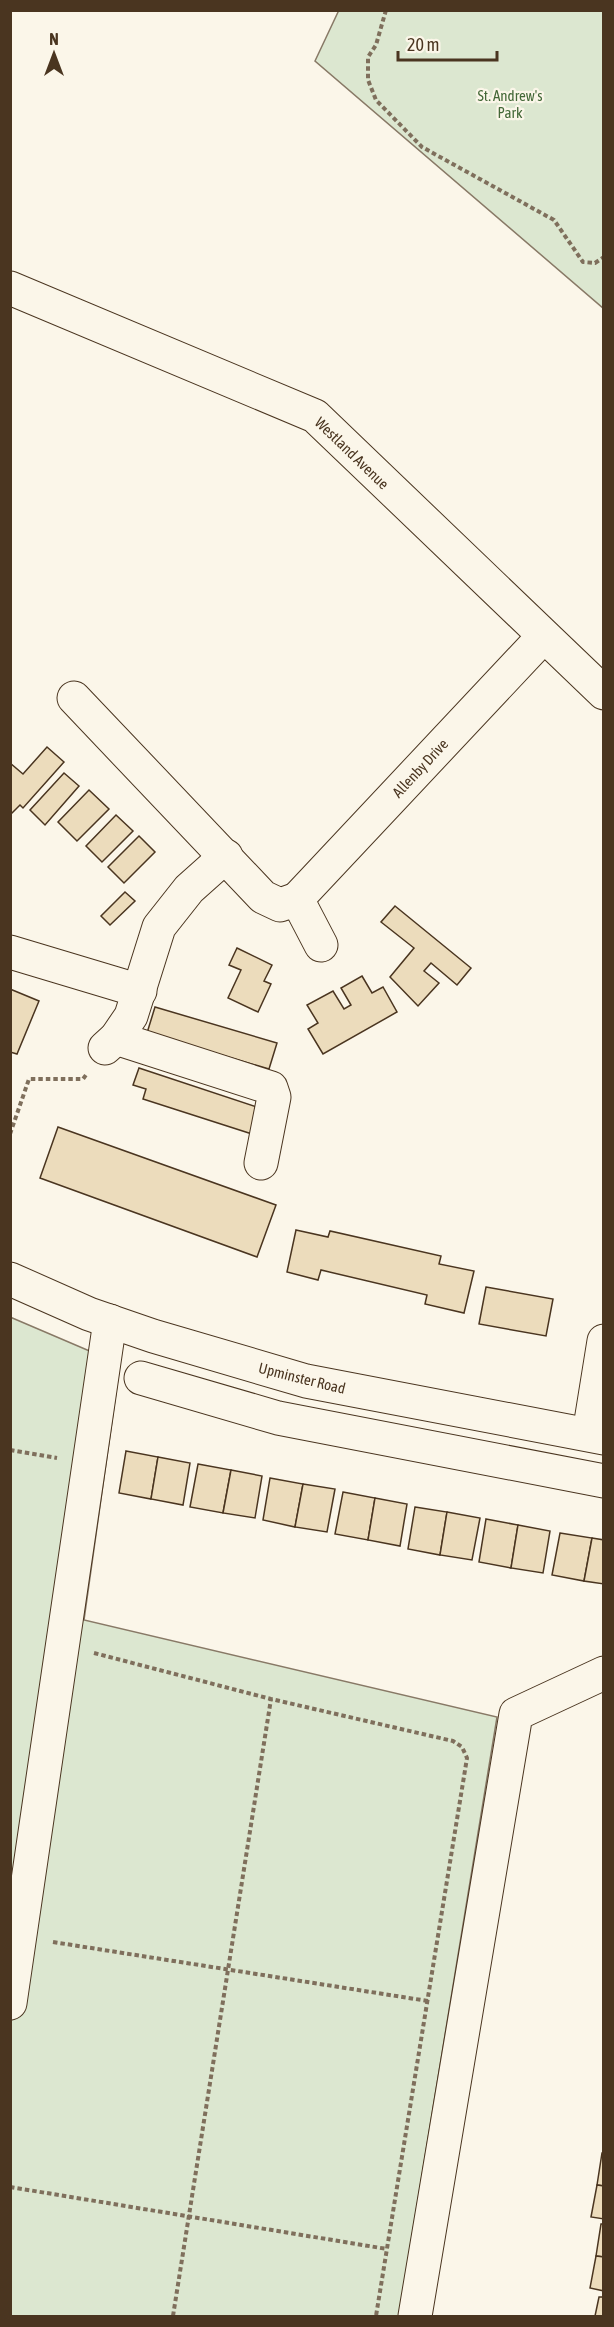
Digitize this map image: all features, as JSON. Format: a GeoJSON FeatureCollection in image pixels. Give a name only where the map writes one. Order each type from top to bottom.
{"type":"FeatureCollection","features":[{"type":"Feature","properties":{"kind":"street","name":"Westland Avenue"},"geometry":{"type":"LineString","coordinates":[[10,288],[315,416],[603,693]]}},
{"type":"Feature","properties":{"kind":"street","name":"Allenby Drive"},"geometry":{"type":"LineString","coordinates":[[297,899],[543,637]]}},
{"type":"Feature","properties":{"kind":"street"},"geometry":{"type":"LineString","coordinates":[[74,698],[263,897],[280,905],[297,899],[321,945]]}},
{"type":"Feature","properties":{"kind":"street"},"geometry":{"type":"LineString","coordinates":[[226,856],[189,889],[159,927],[131,1016],[110,1043],[271,1088],[274,1097],[261,1163]]}},
{"type":"Feature","properties":{"kind":"street"},"geometry":{"type":"LineString","coordinates":[[10,952],[140,991]]}},
{"type":"Feature","properties":{"kind":"street","name":"Upminster Road"},"geometry":{"type":"LineString","coordinates":[[10,1279],[110,1321],[153,1336],[306,1381],[596,1436]]}},
{"type":"Feature","properties":{"kind":"street"},"geometry":{"type":"LineString","coordinates":[[10,2003],[64,1645],[87,1463],[110,1321]]}},
{"type":"Feature","properties":{"kind":"street"},"geometry":{"type":"LineString","coordinates":[[596,1436],[603,1341]]}},
{"type":"Feature","properties":{"kind":"street"},"geometry":{"type":"LineString","coordinates":[[141,1378],[278,1418],[603,1481]]}},
{"type":"Feature","properties":{"kind":"street"},"geometry":{"type":"LineString","coordinates":[[416,2316],[516,1714],[603,1673]]}},
{"type":"Feature","properties":{"kind":"path"},"geometry":{"type":"LineString","coordinates":[[386,10],[375,45],[368,57],[368,80],[376,100],[422,147],[554,220],[583,262],[595,263],[603,257]]}},
{"type":"Feature","properties":{"kind":"path"},"geometry":{"type":"LineString","coordinates":[[10,1134],[29,1079],[83,1079],[110,1043]]}},
{"type":"Feature","properties":{"kind":"path"},"geometry":{"type":"LineString","coordinates":[[10,1450],[87,1463]]}},
{"type":"Feature","properties":{"kind":"path"},"geometry":{"type":"LineString","coordinates":[[64,1645],[271,1699],[453,1741],[462,1747],[467,1758],[376,2316]]}},
{"type":"Feature","properties":{"kind":"path"},"geometry":{"type":"LineString","coordinates":[[173,2316],[271,1699]]}},
{"type":"Feature","properties":{"kind":"path"},"geometry":{"type":"LineString","coordinates":[[21,1937],[428,2001]]}},
{"type":"Feature","properties":{"kind":"path"},"geometry":{"type":"LineString","coordinates":[[10,2187],[387,2249]]}},
{"type":"Feature","properties":{"kind":"green space","name":"St. Andrew's Park"},"geometry":{"type":"Polygon","coordinates":[[[339,10],[603,11],[603,308],[315,61],[339,10]]]}},
{"type":"Feature","properties":{"kind":"green space"},"geometry":{"type":"Polygon","coordinates":[[[10,1317],[120,1364],[84,1620],[497,1717],[399,2316],[11,2316],[10,1317]]]}},
{"type":"Feature","properties":{"kind":"building"},"geometry":{"type":"Polygon","coordinates":[[[47,747],[64,762],[23,808],[20,805],[10,815],[10,763],[23,774],[47,747]]]}},
{"type":"Feature","properties":{"kind":"building"},"geometry":{"type":"Polygon","coordinates":[[[64,773],[79,786],[45,825],[30,810],[64,773]]]}},
{"type":"Feature","properties":{"kind":"building"},"geometry":{"type":"Polygon","coordinates":[[[89,790],[109,809],[77,841],[58,822],[89,790]]]}},
{"type":"Feature","properties":{"kind":"building"},"geometry":{"type":"Polygon","coordinates":[[[116,815],[133,831],[102,862],[86,846],[116,815]]]}},
{"type":"Feature","properties":{"kind":"building"},"geometry":{"type":"Polygon","coordinates":[[[139,836],[155,852],[124,883],[108,867],[139,836]]]}},
{"type":"Feature","properties":{"kind":"building"},"geometry":{"type":"Polygon","coordinates":[[[125,892],[135,901],[110,925],[101,916],[125,892]]]}},
{"type":"Feature","properties":{"kind":"building"},"geometry":{"type":"Polygon","coordinates":[[[395,906],[471,968],[457,985],[431,963],[424,971],[439,983],[418,1006],[390,977],[414,948],[381,922],[395,906]]]}},
{"type":"Feature","properties":{"kind":"building"},"geometry":{"type":"Polygon","coordinates":[[[237,948],[272,965],[264,981],[271,984],[258,1012],[228,998],[241,970],[229,965],[237,948]]]}},
{"type":"Feature","properties":{"kind":"building"},"geometry":{"type":"Polygon","coordinates":[[[362,976],[372,993],[383,987],[397,1012],[323,1054],[308,1029],[318,1023],[307,1005],[333,991],[344,1009],[351,1005],[341,988],[362,976]]]}},
{"type":"Feature","properties":{"kind":"building"},"geometry":{"type":"Polygon","coordinates":[[[10,989],[39,1001],[17,1054],[10,1052],[10,989]]]}},
{"type":"Feature","properties":{"kind":"building"},"geometry":{"type":"Polygon","coordinates":[[[155,1007],[277,1043],[269,1069],[147,1033],[155,1007]]]}},
{"type":"Feature","properties":{"kind":"building"},"geometry":{"type":"Polygon","coordinates":[[[139,1068],[260,1108],[252,1134],[143,1099],[146,1089],[133,1085],[139,1068]]]}},
{"type":"Feature","properties":{"kind":"building"},"geometry":{"type":"Polygon","coordinates":[[[58,1127],[276,1205],[257,1257],[40,1178],[58,1127]]]}},
{"type":"Feature","properties":{"kind":"building"},"geometry":{"type":"Polygon","coordinates":[[[296,1230],[328,1237],[330,1231],[441,1256],[439,1264],[474,1271],[464,1313],[425,1304],[427,1295],[321,1270],[318,1280],[287,1272],[296,1230]]]}},
{"type":"Feature","properties":{"kind":"building"},"geometry":{"type":"Polygon","coordinates":[[[486,1287],[553,1299],[546,1336],[479,1324],[486,1287]]]}},
{"type":"Feature","properties":{"kind":"building"},"geometry":{"type":"Polygon","coordinates":[[[126,1451],[158,1457],[151,1499],[119,1493],[126,1451]]]}},
{"type":"Feature","properties":{"kind":"building"},"geometry":{"type":"Polygon","coordinates":[[[158,1457],[190,1463],[183,1505],[151,1499],[158,1457]]]}},
{"type":"Feature","properties":{"kind":"building"},"geometry":{"type":"Polygon","coordinates":[[[198,1464],[231,1470],[223,1513],[190,1507],[198,1464]]]}},
{"type":"Feature","properties":{"kind":"building"},"geometry":{"type":"Polygon","coordinates":[[[231,1470],[262,1476],[255,1518],[223,1513],[231,1470]]]}},
{"type":"Feature","properties":{"kind":"building"},"geometry":{"type":"Polygon","coordinates":[[[270,1478],[303,1484],[295,1527],[263,1520],[270,1478]]]}},
{"type":"Feature","properties":{"kind":"building"},"geometry":{"type":"Polygon","coordinates":[[[303,1484],[335,1489],[327,1532],[295,1527],[303,1484]]]}},
{"type":"Feature","properties":{"kind":"building"},"geometry":{"type":"Polygon","coordinates":[[[343,1492],[375,1498],[368,1540],[335,1534],[343,1492]]]}},
{"type":"Feature","properties":{"kind":"building"},"geometry":{"type":"Polygon","coordinates":[[[375,1498],[407,1504],[400,1546],[368,1540],[375,1498]]]}},
{"type":"Feature","properties":{"kind":"building"},"geometry":{"type":"Polygon","coordinates":[[[415,1507],[447,1512],[440,1555],[408,1549],[415,1507]]]}},
{"type":"Feature","properties":{"kind":"building"},"geometry":{"type":"Polygon","coordinates":[[[447,1512],[480,1518],[472,1560],[440,1555],[447,1512]]]}},
{"type":"Feature","properties":{"kind":"building"},"geometry":{"type":"Polygon","coordinates":[[[486,1519],[518,1525],[511,1568],[479,1562],[486,1519]]]}},
{"type":"Feature","properties":{"kind":"building"},"geometry":{"type":"Polygon","coordinates":[[[518,1525],[550,1531],[543,1573],[511,1568],[518,1525]]]}},
{"type":"Feature","properties":{"kind":"building"},"geometry":{"type":"Polygon","coordinates":[[[560,1533],[592,1538],[584,1581],[552,1575],[560,1533]]]}},
{"type":"Feature","properties":{"kind":"building"},"geometry":{"type":"Polygon","coordinates":[[[592,1538],[604,1540],[604,1584],[584,1581],[592,1538]]]}},
{"type":"Feature","properties":{"kind":"building"},"geometry":{"type":"Polygon","coordinates":[[[602,2153],[604,2153],[604,2186],[597,2185],[602,2153]]]}},
{"type":"Feature","properties":{"kind":"building"},"geometry":{"type":"Polygon","coordinates":[[[597,2185],[604,2186],[604,2219],[591,2217],[597,2185]]]}},
{"type":"Feature","properties":{"kind":"building"},"geometry":{"type":"Polygon","coordinates":[[[601,2224],[604,2224],[604,2257],[596,2256],[601,2224]]]}},
{"type":"Feature","properties":{"kind":"building"},"geometry":{"type":"Polygon","coordinates":[[[596,2256],[604,2257],[604,2291],[590,2288],[596,2256]]]}},
{"type":"Feature","properties":{"kind":"building"},"geometry":{"type":"Polygon","coordinates":[[[599,2297],[604,2297],[604,2316],[595,2316],[599,2297]]]}}]}
